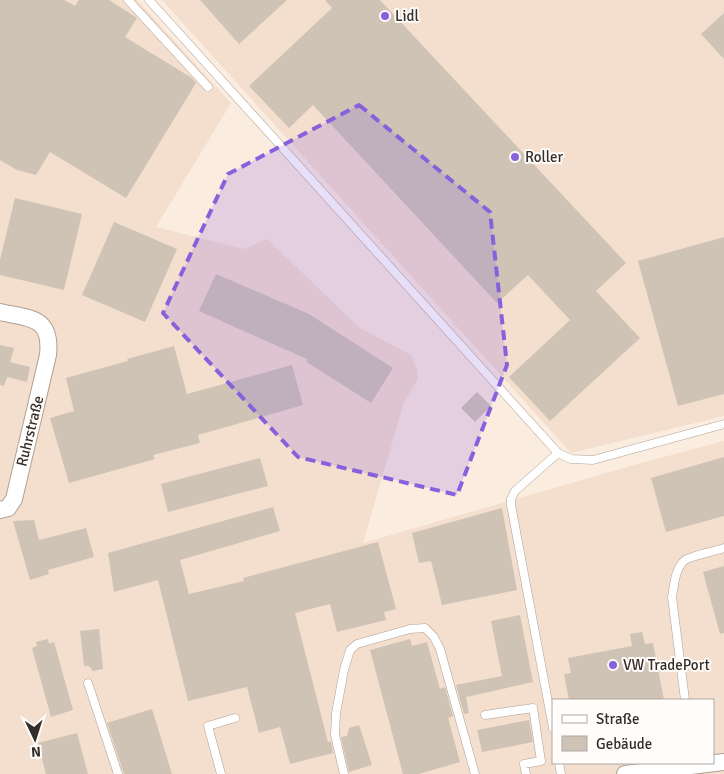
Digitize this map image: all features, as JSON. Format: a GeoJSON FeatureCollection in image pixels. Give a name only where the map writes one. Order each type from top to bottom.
{"type":"FeatureCollection","features":[{"type":"Feature","properties":{"kind":"street","name":"Ruhrstraße"},"geometry":{"type":"LineString","coordinates":[[0,312],[38,321],[44,326],[49,345],[14,499],[8,508],[0,510]]}},
{"type":"Feature","properties":{"kind":"street"},"geometry":{"type":"LineString","coordinates":[[626,774],[693,764]]}},
{"type":"Feature","properties":{"kind":"lane"},"geometry":{"type":"LineString","coordinates":[[128,0],[208,87]]}},
{"type":"Feature","properties":{"kind":"lane"},"geometry":{"type":"LineString","coordinates":[[149,0],[558,453],[571,459],[593,460],[724,424]]}},
{"type":"Feature","properties":{"kind":"lane"},"geometry":{"type":"LineString","coordinates":[[552,723],[511,505],[515,491],[558,453]]}},
{"type":"Feature","properties":{"kind":"lane"},"geometry":{"type":"LineString","coordinates":[[685,699],[672,597],[674,582],[686,560],[724,548]]}},
{"type":"Feature","properties":{"kind":"lane"},"geometry":{"type":"LineString","coordinates":[[344,774],[335,735],[336,713],[344,670],[350,650],[357,644],[410,629],[425,628],[434,637],[440,650],[475,774]]}},
{"type":"Feature","properties":{"kind":"lane"},"geometry":{"type":"LineString","coordinates":[[88,683],[118,774]]}},
{"type":"Feature","properties":{"kind":"lane"},"geometry":{"type":"LineString","coordinates":[[484,716],[533,708],[542,761],[524,764],[526,774]]}},
{"type":"Feature","properties":{"kind":"lane"},"geometry":{"type":"LineString","coordinates":[[221,774],[208,726],[236,718]]}},
{"type":"Feature","properties":{"kind":"highlighted area"},"geometry":{"type":"Polygon","coordinates":[[[359,105],[490,212],[507,365],[457,495],[298,457],[163,313],[228,174],[359,105]]]}},
{"type":"Feature","properties":{"kind":"shaded area"},"geometry":{"type":"Polygon","coordinates":[[[0,0],[137,0],[231,103],[156,227],[244,249],[267,239],[360,328],[411,355],[417,370],[418,379],[404,402],[363,543],[724,441],[724,774],[0,774],[0,0]]]}},
{"type":"Feature","properties":{"kind":"shaded area"},"geometry":{"type":"Polygon","coordinates":[[[162,0],[724,0],[724,416],[571,453],[162,0]]]}},
{"type":"Feature","properties":{"kind":"building"},"geometry":{"type":"Polygon","coordinates":[[[0,0],[64,0],[75,6],[79,0],[109,0],[137,18],[125,37],[192,78],[196,83],[126,198],[50,152],[36,175],[17,170],[0,160],[0,0]]]}},
{"type":"Feature","properties":{"kind":"building"},"geometry":{"type":"Polygon","coordinates":[[[200,0],[287,0],[239,44],[200,0]]]}},
{"type":"Feature","properties":{"kind":"building"},"geometry":{"type":"Polygon","coordinates":[[[325,0],[380,0],[626,263],[596,291],[640,338],[550,421],[509,377],[570,320],[528,275],[497,303],[313,105],[289,128],[249,86],[332,8],[325,0]]]}},
{"type":"Feature","properties":{"kind":"building"},"geometry":{"type":"Polygon","coordinates":[[[724,13],[724,59],[701,34],[724,13]]]}},
{"type":"Feature","properties":{"kind":"building"},"geometry":{"type":"Polygon","coordinates":[[[15,198],[82,214],[64,290],[0,275],[0,260],[15,198]]]}},
{"type":"Feature","properties":{"kind":"building"},"geometry":{"type":"Polygon","coordinates":[[[114,222],[177,249],[145,322],[82,295],[114,222]]]}},
{"type":"Feature","properties":{"kind":"building"},"geometry":{"type":"Polygon","coordinates":[[[724,237],[724,394],[678,406],[638,261],[724,237]]]}},
{"type":"Feature","properties":{"kind":"building"},"geometry":{"type":"Polygon","coordinates":[[[216,274],[309,314],[393,368],[371,403],[305,361],[309,360],[199,311],[216,274]]]}},
{"type":"Feature","properties":{"kind":"building"},"geometry":{"type":"Polygon","coordinates":[[[0,345],[14,348],[10,362],[30,367],[27,382],[7,377],[4,386],[0,385],[0,345]]]}},
{"type":"Feature","properties":{"kind":"building"},"geometry":{"type":"Polygon","coordinates":[[[174,346],[187,394],[292,365],[303,405],[198,435],[200,443],[153,455],[155,459],[69,483],[50,418],[74,411],[66,378],[174,346]]]}},
{"type":"Feature","properties":{"kind":"building"},"geometry":{"type":"Polygon","coordinates":[[[477,392],[491,406],[475,422],[461,408],[477,392]]]}},
{"type":"Feature","properties":{"kind":"building"},"geometry":{"type":"Polygon","coordinates":[[[724,457],[724,516],[666,532],[651,478],[724,457]]]}},
{"type":"Feature","properties":{"kind":"building"},"geometry":{"type":"Polygon","coordinates":[[[260,458],[268,486],[168,512],[161,484],[260,458]]]}},
{"type":"Feature","properties":{"kind":"building"},"geometry":{"type":"Polygon","coordinates":[[[273,507],[280,531],[180,560],[189,594],[244,581],[243,578],[378,542],[396,609],[384,612],[386,620],[337,632],[330,604],[295,613],[328,742],[331,741],[333,753],[290,764],[280,727],[259,733],[247,687],[188,701],[158,580],[114,592],[108,553],[273,507]]]}},
{"type":"Feature","properties":{"kind":"building"},"geometry":{"type":"Polygon","coordinates":[[[502,508],[517,590],[442,605],[431,561],[419,563],[412,533],[502,508]]]}},
{"type":"Feature","properties":{"kind":"building"},"geometry":{"type":"Polygon","coordinates":[[[34,520],[39,540],[86,528],[94,557],[48,570],[49,574],[30,580],[13,521],[34,520]]]}},
{"type":"Feature","properties":{"kind":"building"},"geometry":{"type":"Polygon","coordinates":[[[724,566],[724,633],[720,634],[703,572],[724,566]]]}},
{"type":"Feature","properties":{"kind":"building"},"geometry":{"type":"Polygon","coordinates":[[[520,615],[533,682],[466,697],[469,713],[464,714],[456,685],[502,676],[491,621],[520,615]]]}},
{"type":"Feature","properties":{"kind":"building"},"geometry":{"type":"Polygon","coordinates":[[[99,629],[103,669],[93,671],[89,666],[84,666],[80,631],[99,629]]]}},
{"type":"Feature","properties":{"kind":"building","name":"VW TradePort"},"geometry":{"type":"Polygon","coordinates":[[[642,632],[645,644],[653,643],[664,699],[569,699],[564,674],[571,673],[568,658],[632,646],[630,634],[642,632]]]}},
{"type":"Feature","properties":{"kind":"building"},"geometry":{"type":"Polygon","coordinates":[[[48,639],[49,644],[54,642],[73,710],[51,717],[32,648],[37,646],[36,642],[48,639]]]}},
{"type":"Feature","properties":{"kind":"building"},"geometry":{"type":"Polygon","coordinates":[[[410,639],[412,646],[427,642],[440,689],[445,687],[453,716],[448,718],[460,762],[419,774],[403,774],[370,650],[410,639]]]}},
{"type":"Feature","properties":{"kind":"building"},"geometry":{"type":"Polygon","coordinates":[[[152,709],[172,774],[124,774],[107,723],[152,709]]]}},
{"type":"Feature","properties":{"kind":"building"},"geometry":{"type":"Polygon","coordinates":[[[529,720],[533,742],[482,752],[477,730],[529,720]]]}},
{"type":"Feature","properties":{"kind":"building"},"geometry":{"type":"Polygon","coordinates":[[[359,725],[372,765],[349,772],[341,737],[347,736],[349,728],[359,725]]]}},
{"type":"Feature","properties":{"kind":"building"},"geometry":{"type":"Polygon","coordinates":[[[77,733],[88,774],[46,774],[38,743],[77,733]]]}},
{"type":"Feature","properties":{"kind":"place","name":"Lidl"},"geometry":{"type":"Point","coordinates":[385,16]}},
{"type":"Feature","properties":{"kind":"place","name":"Roller"},"geometry":{"type":"Point","coordinates":[515,157]}},
{"type":"Feature","properties":{"kind":"place","name":"VW TradePort"},"geometry":{"type":"Point","coordinates":[613,665]}}]}
